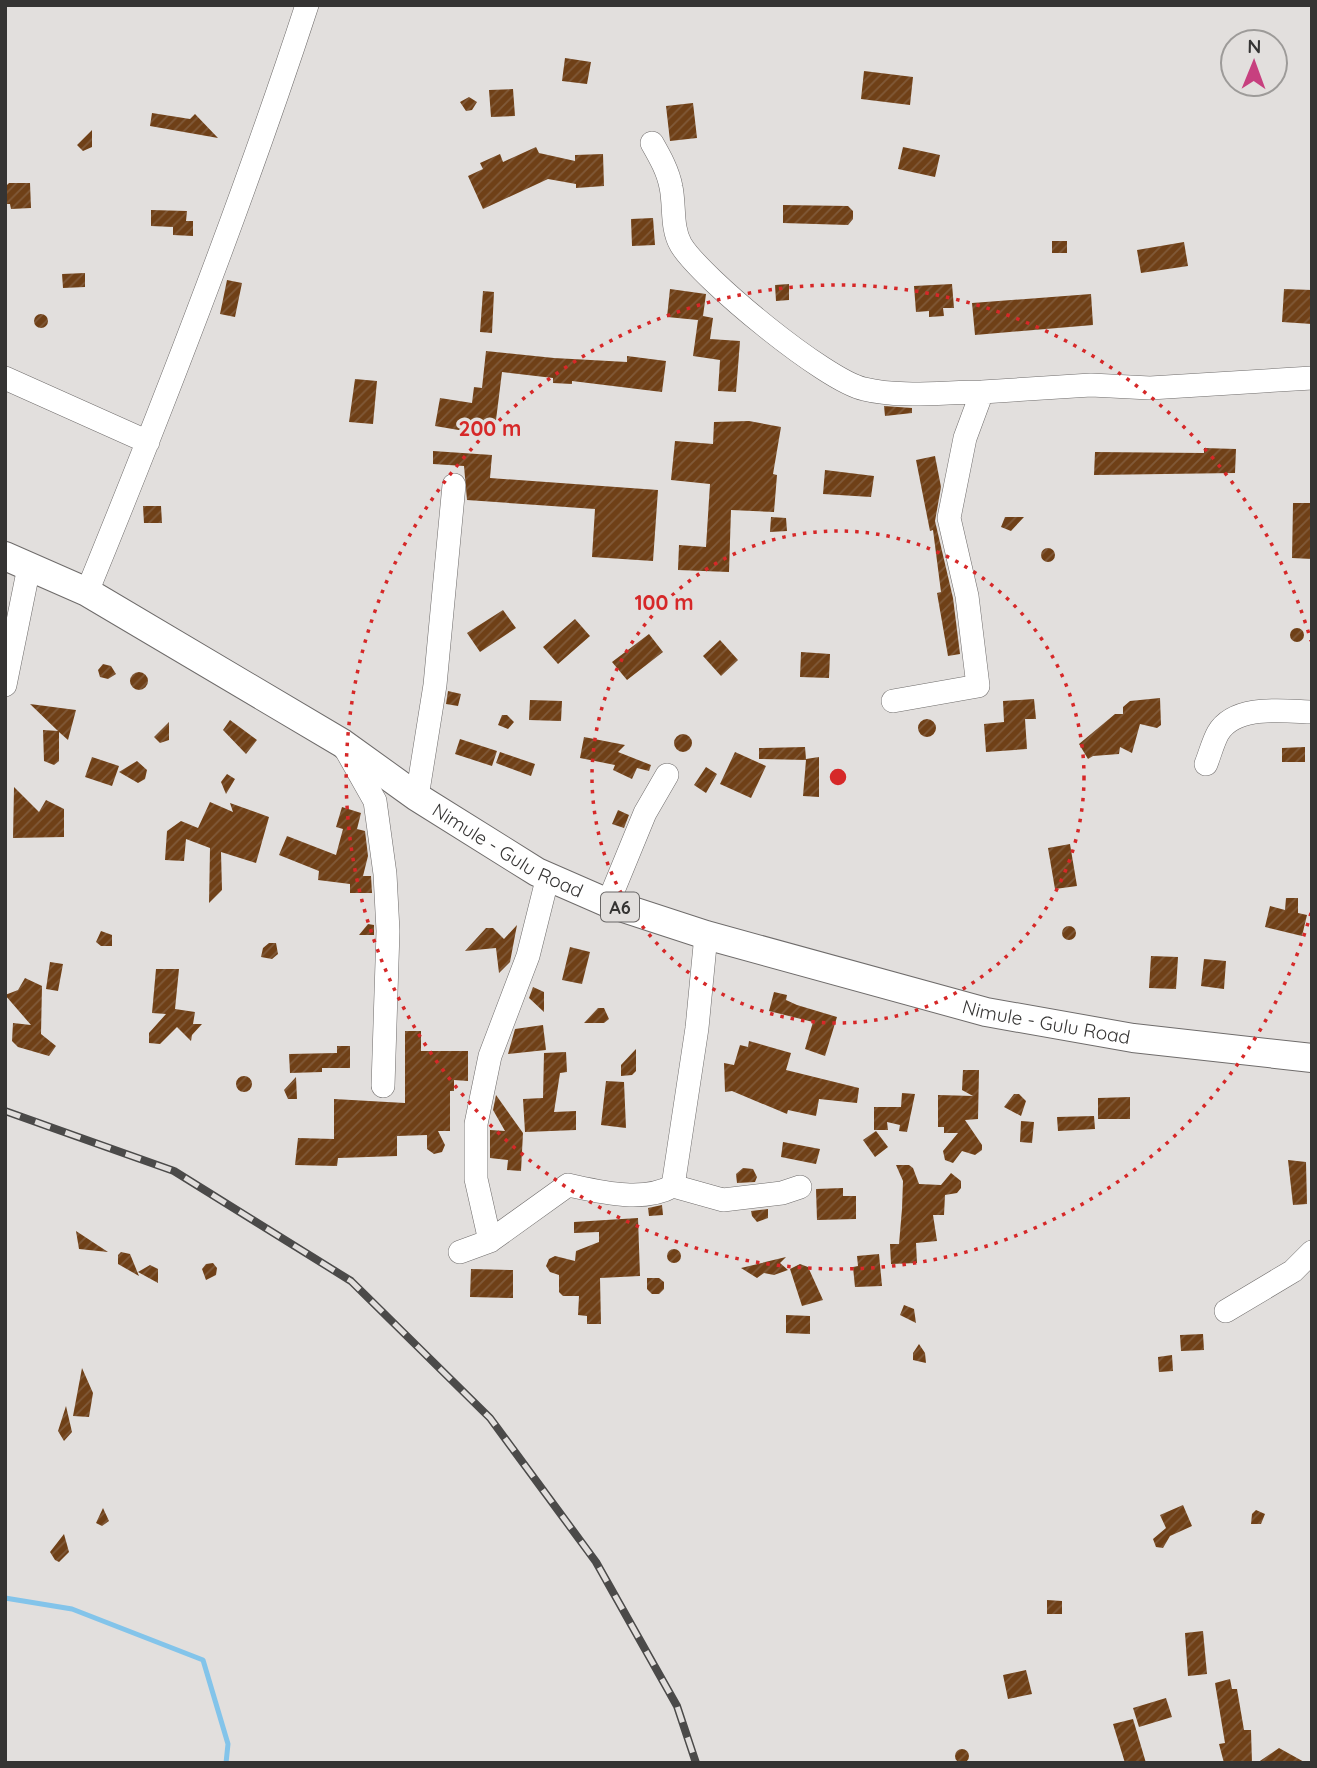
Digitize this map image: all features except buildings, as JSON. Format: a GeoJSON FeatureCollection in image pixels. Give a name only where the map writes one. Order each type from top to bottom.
{"type":"FeatureCollection","features":[{"type":"Feature","properties":{"kind":"main road","name":"Nimule - Gulu Road"},"geometry":{"type":"LineString","coordinates":[[17,561],[87,592],[342,743],[417,797],[548,876],[608,903],[706,935],[986,1012],[1133,1038],[1312,1058]]}},
{"type":"Feature","properties":{"kind":"street"},"geometry":{"type":"LineString","coordinates":[[87,592],[148,442],[264,137],[307,5]]}},
{"type":"Feature","properties":{"kind":"street"},"geometry":{"type":"LineString","coordinates":[[652,143],[671,186],[676,234],[682,246],[709,278],[760,322],[852,386],[897,393],[982,392],[1091,385],[1150,388],[1312,378]]}},
{"type":"Feature","properties":{"kind":"street"},"geometry":{"type":"LineString","coordinates":[[5,378],[148,442]]}},
{"type":"Feature","properties":{"kind":"street"},"geometry":{"type":"LineString","coordinates":[[893,701],[978,686],[967,596],[948,518],[965,438],[982,392]]}},
{"type":"Feature","properties":{"kind":"street"},"geometry":{"type":"LineString","coordinates":[[417,797],[435,685],[454,485]]}},
{"type":"Feature","properties":{"kind":"street"},"geometry":{"type":"LineString","coordinates":[[5,685],[17,561]]}},
{"type":"Feature","properties":{"kind":"street"},"geometry":{"type":"LineString","coordinates":[[1206,765],[1218,734],[1225,724],[1255,712],[1312,712]]}},
{"type":"Feature","properties":{"kind":"street"},"geometry":{"type":"LineString","coordinates":[[342,743],[375,801],[385,874],[387,931],[383,1086]]}},
{"type":"Feature","properties":{"kind":"street"},"geometry":{"type":"LineString","coordinates":[[608,903],[645,813],[667,775]]}},
{"type":"Feature","properties":{"kind":"street"},"geometry":{"type":"LineString","coordinates":[[489,1241],[476,1179],[476,1124],[490,1056],[528,956],[548,876]]}},
{"type":"Feature","properties":{"kind":"street"},"geometry":{"type":"LineString","coordinates":[[673,1186],[697,1028],[706,935]]}},
{"type":"Feature","properties":{"kind":"street"},"geometry":{"type":"LineString","coordinates":[[460,1252],[489,1241],[568,1185],[622,1194],[657,1195],[673,1186],[723,1200],[782,1193],[800,1187]]}},
{"type":"Feature","properties":{"kind":"street"},"geometry":{"type":"LineString","coordinates":[[1226,1311],[1293,1271],[1312,1252]]}},
{"type":"Feature","properties":{"kind":"waterway"},"geometry":{"type":"LineString","coordinates":[[5,1598],[72,1609],[203,1660],[228,1744],[226,1763]]}},
{"type":"Feature","properties":{"kind":"railway"},"geometry":{"type":"LineString","coordinates":[[5,1111],[174,1171],[351,1281],[490,1418],[596,1562],[677,1706],[696,1763]]}}]}
